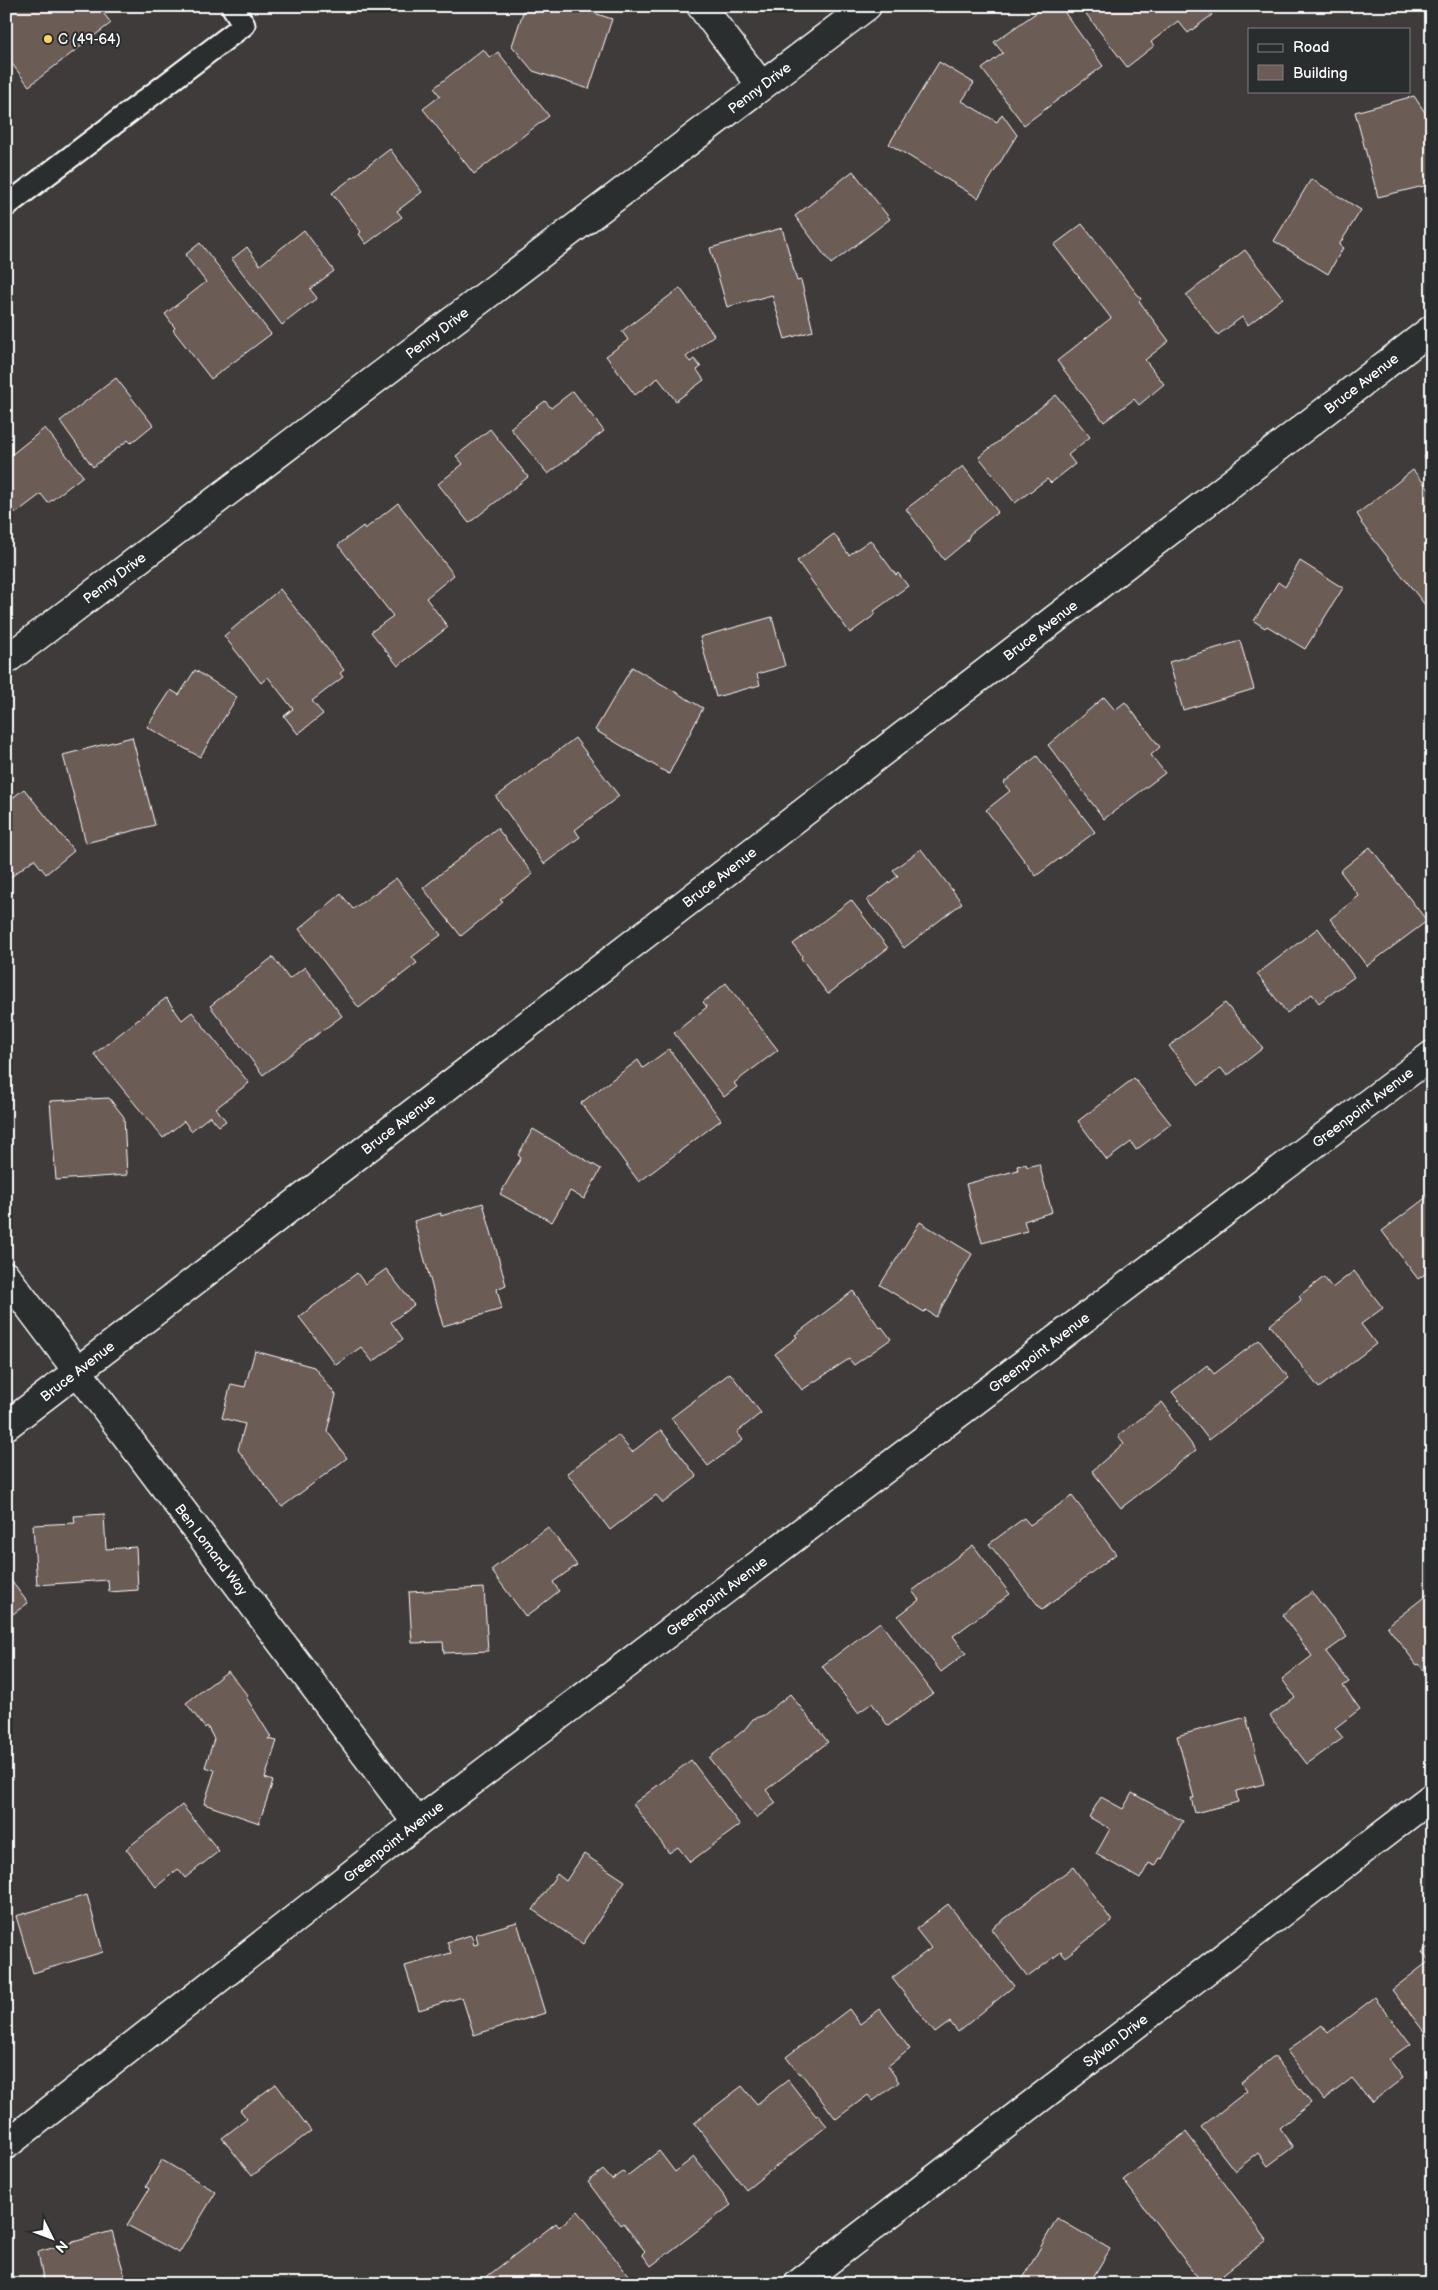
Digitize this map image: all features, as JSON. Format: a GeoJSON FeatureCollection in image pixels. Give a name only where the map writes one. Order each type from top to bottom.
{"type":"FeatureCollection","features":[{"type":"Feature","properties":{"kind":"street"},"geometry":{"type":"LineString","coordinates":[[701,6],[761,85]]}},
{"type":"Feature","properties":{"kind":"street","name":"Penny Drive"},"geometry":{"type":"LineString","coordinates":[[6,660],[867,6]]}},
{"type":"Feature","properties":{"kind":"street","name":"Bruce Avenue"},"geometry":{"type":"LineString","coordinates":[[6,1426],[1432,329]]}},
{"type":"Feature","properties":{"kind":"street","name":"Greenpoint Avenue"},"geometry":{"type":"LineString","coordinates":[[6,2146],[417,1823],[1432,1055]]}},
{"type":"Feature","properties":{"kind":"street","name":"Ben Lomand Way"},"geometry":{"type":"LineString","coordinates":[[6,1276],[417,1823]]}},
{"type":"Feature","properties":{"kind":"street","name":"Sylvan Drive"},"geometry":{"type":"LineString","coordinates":[[798,2284],[1432,1797]]}},
{"type":"Feature","properties":{"kind":"lane"},"geometry":{"type":"LineString","coordinates":[[6,206],[244,25],[232,6]]}},
{"type":"Feature","properties":{"kind":"building","name":"C (49-64)"},"geometry":{"type":"Polygon","coordinates":[[[6,6],[98,6],[111,23],[29,86],[6,56],[6,6]]]}},
{"type":"Feature","properties":{"kind":"building"},"geometry":{"type":"Polygon","coordinates":[[[525,6],[573,6],[612,19],[589,89],[533,71],[512,46],[525,6]]]}},
{"type":"Feature","properties":{"kind":"building"},"geometry":{"type":"Polygon","coordinates":[[[1046,6],[1060,6],[1103,66],[1024,125],[982,69],[1003,53],[994,42],[1046,6]]]}},
{"type":"Feature","properties":{"kind":"building"},"geometry":{"type":"Polygon","coordinates":[[[1080,6],[1205,6],[1212,15],[1188,33],[1178,21],[1151,42],[1154,46],[1127,67],[1080,6]]]}},
{"type":"Feature","properties":{"kind":"building"},"geometry":{"type":"Polygon","coordinates":[[[483,49],[490,58],[498,52],[549,116],[474,174],[423,109],[440,96],[434,88],[483,49]]]}},
{"type":"Feature","properties":{"kind":"building"},"geometry":{"type":"Polygon","coordinates":[[[939,62],[974,83],[962,101],[997,122],[1002,114],[1017,135],[978,198],[889,144],[939,62]]]}},
{"type":"Feature","properties":{"kind":"building"},"geometry":{"type":"Polygon","coordinates":[[[1414,96],[1432,123],[1432,184],[1378,197],[1355,112],[1414,96]]]}},
{"type":"Feature","properties":{"kind":"building"},"geometry":{"type":"Polygon","coordinates":[[[390,149],[422,192],[397,211],[402,217],[366,244],[359,234],[361,232],[332,193],[390,149]]]}},
{"type":"Feature","properties":{"kind":"building"},"geometry":{"type":"Polygon","coordinates":[[[853,171],[890,219],[831,264],[795,216],[853,171]]]}},
{"type":"Feature","properties":{"kind":"building"},"geometry":{"type":"Polygon","coordinates":[[[1311,179],[1361,210],[1339,245],[1343,248],[1328,274],[1274,241],[1311,179]]]}},
{"type":"Feature","properties":{"kind":"building"},"geometry":{"type":"Polygon","coordinates":[[[1082,224],[1141,299],[1139,301],[1169,341],[1145,360],[1164,384],[1139,405],[1134,399],[1104,422],[1057,361],[1111,318],[1054,245],[1082,224]]]}},
{"type":"Feature","properties":{"kind":"building"},"geometry":{"type":"Polygon","coordinates":[[[782,228],[797,281],[801,280],[813,331],[785,339],[772,295],[727,307],[710,248],[782,228]]]}},
{"type":"Feature","properties":{"kind":"building"},"geometry":{"type":"Polygon","coordinates":[[[304,230],[334,271],[310,289],[317,298],[282,325],[232,259],[247,247],[260,265],[304,230]]]}},
{"type":"Feature","properties":{"kind":"building"},"geometry":{"type":"Polygon","coordinates":[[[200,243],[271,334],[211,379],[173,330],[175,328],[165,314],[206,282],[185,255],[200,243]]]}},
{"type":"Feature","properties":{"kind":"building"},"geometry":{"type":"Polygon","coordinates":[[[1245,250],[1283,298],[1248,325],[1242,317],[1218,335],[1186,295],[1245,250]]]}},
{"type":"Feature","properties":{"kind":"building"},"geometry":{"type":"Polygon","coordinates":[[[680,288],[714,335],[686,357],[690,362],[694,359],[701,367],[697,370],[704,380],[676,401],[658,378],[635,395],[606,356],[628,340],[622,331],[680,288]]]}},
{"type":"Feature","properties":{"kind":"building"},"geometry":{"type":"Polygon","coordinates":[[[116,378],[153,425],[131,443],[128,440],[93,467],[60,421],[116,378]]]}},
{"type":"Feature","properties":{"kind":"building"},"geometry":{"type":"Polygon","coordinates":[[[573,391],[604,431],[548,474],[510,428],[545,401],[551,408],[573,391]]]}},
{"type":"Feature","properties":{"kind":"building"},"geometry":{"type":"Polygon","coordinates":[[[1056,395],[1090,437],[1068,455],[1075,464],[1051,483],[1047,479],[1015,503],[979,457],[1056,395]]]}},
{"type":"Feature","properties":{"kind":"building"},"geometry":{"type":"Polygon","coordinates":[[[45,428],[83,476],[48,503],[41,494],[16,513],[6,500],[6,459],[45,428]]]}},
{"type":"Feature","properties":{"kind":"building"},"geometry":{"type":"Polygon","coordinates":[[[490,429],[528,477],[469,523],[438,484],[463,464],[456,456],[490,429]]]}},
{"type":"Feature","properties":{"kind":"building"},"geometry":{"type":"Polygon","coordinates":[[[1432,451],[1432,467],[1424,457],[1432,451]]]}},
{"type":"Feature","properties":{"kind":"building"},"geometry":{"type":"Polygon","coordinates":[[[963,466],[998,512],[970,534],[967,541],[944,560],[906,509],[963,466]]]}},
{"type":"Feature","properties":{"kind":"building"},"geometry":{"type":"Polygon","coordinates":[[[1413,470],[1432,493],[1432,614],[1361,523],[1357,514],[1413,470]]]}},
{"type":"Feature","properties":{"kind":"building"},"geometry":{"type":"Polygon","coordinates":[[[398,503],[454,575],[426,598],[448,627],[398,666],[371,632],[393,616],[338,545],[363,526],[365,529],[398,503]]]}},
{"type":"Feature","properties":{"kind":"building"},"geometry":{"type":"Polygon","coordinates":[[[834,534],[849,555],[870,540],[896,575],[898,573],[908,586],[874,611],[876,614],[850,633],[797,561],[834,534]]]}},
{"type":"Feature","properties":{"kind":"building"},"geometry":{"type":"Polygon","coordinates":[[[1300,561],[1343,588],[1305,649],[1267,626],[1265,628],[1254,621],[1278,582],[1285,587],[1300,561]]]}},
{"type":"Feature","properties":{"kind":"building"},"geometry":{"type":"Polygon","coordinates":[[[280,589],[344,670],[340,673],[343,677],[312,701],[323,714],[298,734],[284,716],[293,709],[268,677],[261,683],[224,636],[280,589]]]}},
{"type":"Feature","properties":{"kind":"building"},"geometry":{"type":"Polygon","coordinates":[[[772,617],[785,666],[757,674],[760,685],[716,697],[700,637],[772,617]]]}},
{"type":"Feature","properties":{"kind":"building"},"geometry":{"type":"Polygon","coordinates":[[[1240,641],[1254,689],[1183,710],[1169,662],[1240,641]]]}},
{"type":"Feature","properties":{"kind":"building"},"geometry":{"type":"Polygon","coordinates":[[[632,667],[703,708],[669,774],[595,730],[632,667]]]}},
{"type":"Feature","properties":{"kind":"building"},"geometry":{"type":"Polygon","coordinates":[[[195,670],[237,697],[200,757],[147,727],[171,690],[179,695],[195,670]]]}},
{"type":"Feature","properties":{"kind":"building"},"geometry":{"type":"Polygon","coordinates":[[[1104,697],[1115,710],[1125,702],[1160,747],[1151,755],[1165,773],[1104,819],[1048,745],[1104,697]]]}},
{"type":"Feature","properties":{"kind":"building"},"geometry":{"type":"Polygon","coordinates":[[[132,737],[155,825],[86,843],[63,755],[132,737]]]}},
{"type":"Feature","properties":{"kind":"building"},"geometry":{"type":"Polygon","coordinates":[[[575,738],[619,796],[575,830],[580,837],[544,864],[496,797],[575,738]]]}},
{"type":"Feature","properties":{"kind":"building"},"geometry":{"type":"Polygon","coordinates":[[[1037,756],[1095,832],[1036,876],[986,810],[1010,791],[1003,783],[1037,756]]]}},
{"type":"Feature","properties":{"kind":"building"},"geometry":{"type":"Polygon","coordinates":[[[24,789],[74,851],[46,874],[34,859],[6,881],[6,803],[24,789]]]}},
{"type":"Feature","properties":{"kind":"building"},"geometry":{"type":"Polygon","coordinates":[[[497,828],[533,874],[500,900],[503,902],[461,936],[423,888],[497,828]]]}},
{"type":"Feature","properties":{"kind":"building"},"geometry":{"type":"Polygon","coordinates":[[[1370,847],[1427,921],[1367,966],[1330,919],[1359,896],[1340,871],[1370,847]]]}},
{"type":"Feature","properties":{"kind":"building"},"geometry":{"type":"Polygon","coordinates":[[[921,849],[962,903],[904,948],[867,900],[898,876],[893,870],[921,849]]]}},
{"type":"Feature","properties":{"kind":"building"},"geometry":{"type":"Polygon","coordinates":[[[396,878],[441,935],[412,957],[417,963],[359,1008],[299,929],[341,894],[353,909],[396,878]]]}},
{"type":"Feature","properties":{"kind":"building"},"geometry":{"type":"Polygon","coordinates":[[[851,900],[888,948],[828,994],[793,944],[851,900]]]}},
{"type":"Feature","properties":{"kind":"building"},"geometry":{"type":"Polygon","coordinates":[[[1318,928],[1354,977],[1319,1003],[1312,994],[1287,1013],[1257,974],[1318,928]]]}},
{"type":"Feature","properties":{"kind":"building"},"geometry":{"type":"Polygon","coordinates":[[[273,957],[289,979],[305,967],[342,1016],[263,1075],[210,1006],[273,957]]]}},
{"type":"Feature","properties":{"kind":"building"},"geometry":{"type":"Polygon","coordinates":[[[726,983],[778,1050],[734,1083],[737,1087],[724,1097],[674,1033],[707,1007],[703,1002],[726,983]]]}},
{"type":"Feature","properties":{"kind":"building"},"geometry":{"type":"Polygon","coordinates":[[[166,998],[182,1020],[192,1012],[249,1083],[216,1108],[226,1121],[219,1126],[210,1116],[191,1131],[184,1121],[163,1138],[94,1054],[166,998]]]}},
{"type":"Feature","properties":{"kind":"building"},"geometry":{"type":"Polygon","coordinates":[[[1225,1003],[1263,1048],[1227,1076],[1221,1068],[1199,1085],[1169,1046],[1225,1003]]]}},
{"type":"Feature","properties":{"kind":"building"},"geometry":{"type":"Polygon","coordinates":[[[669,1049],[721,1120],[639,1182],[581,1103],[638,1060],[643,1068],[669,1049]]]}},
{"type":"Feature","properties":{"kind":"building"},"geometry":{"type":"Polygon","coordinates":[[[1134,1078],[1171,1124],[1136,1150],[1131,1142],[1107,1160],[1078,1121],[1134,1078]]]}},
{"type":"Feature","properties":{"kind":"building"},"geometry":{"type":"Polygon","coordinates":[[[109,1098],[124,1117],[127,1175],[56,1180],[50,1101],[109,1098]]]}},
{"type":"Feature","properties":{"kind":"building"},"geometry":{"type":"Polygon","coordinates":[[[533,1129],[601,1169],[584,1199],[570,1191],[552,1222],[500,1194],[521,1158],[518,1155],[533,1129]]]}},
{"type":"Feature","properties":{"kind":"building"},"geometry":{"type":"Polygon","coordinates":[[[1026,1164],[1027,1167],[1039,1164],[1052,1212],[1024,1221],[1027,1231],[982,1243],[966,1184],[1018,1170],[1017,1166],[1026,1164]]]}},
{"type":"Feature","properties":{"kind":"building"},"geometry":{"type":"Polygon","coordinates":[[[1432,1193],[1432,1269],[1418,1279],[1382,1231],[1432,1193]]]}},
{"type":"Feature","properties":{"kind":"building"},"geometry":{"type":"Polygon","coordinates":[[[483,1203],[506,1285],[497,1289],[502,1309],[443,1326],[414,1221],[441,1213],[441,1216],[483,1203]]]}},
{"type":"Feature","properties":{"kind":"building"},"geometry":{"type":"Polygon","coordinates":[[[920,1222],[972,1254],[936,1317],[926,1310],[924,1312],[880,1285],[920,1222]]]}},
{"type":"Feature","properties":{"kind":"building"},"geometry":{"type":"Polygon","coordinates":[[[386,1269],[414,1305],[391,1322],[403,1339],[373,1362],[361,1347],[336,1365],[299,1317],[357,1273],[365,1284],[386,1269]]]}},
{"type":"Feature","properties":{"kind":"building"},"geometry":{"type":"Polygon","coordinates":[[[1354,1271],[1383,1308],[1361,1324],[1376,1344],[1319,1388],[1270,1325],[1301,1300],[1299,1296],[1324,1277],[1332,1288],[1354,1271]]]}},
{"type":"Feature","properties":{"kind":"building"},"geometry":{"type":"Polygon","coordinates":[[[853,1291],[880,1328],[882,1327],[891,1339],[854,1365],[849,1359],[802,1390],[775,1354],[797,1337],[795,1335],[853,1291]]]}},
{"type":"Feature","properties":{"kind":"building"},"geometry":{"type":"Polygon","coordinates":[[[1259,1340],[1289,1378],[1209,1440],[1172,1392],[1207,1365],[1214,1374],[1259,1340]]]}},
{"type":"Feature","properties":{"kind":"building"},"geometry":{"type":"Polygon","coordinates":[[[255,1351],[314,1367],[336,1395],[327,1431],[347,1458],[282,1507],[238,1450],[245,1424],[222,1418],[231,1384],[245,1387],[255,1351]]]}},
{"type":"Feature","properties":{"kind":"building"},"geometry":{"type":"Polygon","coordinates":[[[730,1373],[761,1413],[737,1432],[743,1440],[708,1466],[671,1418],[730,1373]]]}},
{"type":"Feature","properties":{"kind":"building"},"geometry":{"type":"Polygon","coordinates":[[[1162,1402],[1171,1414],[1169,1415],[1196,1450],[1121,1508],[1092,1471],[1124,1443],[1118,1436],[1162,1402]]]}},
{"type":"Feature","properties":{"kind":"building"},"geometry":{"type":"Polygon","coordinates":[[[661,1430],[697,1477],[663,1503],[656,1495],[610,1530],[567,1473],[618,1435],[632,1452],[661,1430]]]}},
{"type":"Feature","properties":{"kind":"building"},"geometry":{"type":"Polygon","coordinates":[[[1072,1496],[1116,1554],[1042,1610],[989,1544],[1024,1518],[1030,1525],[1072,1496]]]}},
{"type":"Feature","properties":{"kind":"building"},"geometry":{"type":"Polygon","coordinates":[[[104,1514],[106,1549],[136,1547],[138,1590],[109,1592],[108,1580],[37,1585],[33,1525],[75,1523],[74,1516],[104,1514]]]}},
{"type":"Feature","properties":{"kind":"building"},"geometry":{"type":"Polygon","coordinates":[[[548,1527],[577,1565],[553,1582],[559,1591],[526,1617],[491,1570],[548,1527]]]}},
{"type":"Feature","properties":{"kind":"building"},"geometry":{"type":"Polygon","coordinates":[[[973,1545],[1010,1594],[953,1636],[966,1653],[941,1672],[898,1616],[919,1600],[912,1591],[973,1545]]]}},
{"type":"Feature","properties":{"kind":"building"},"geometry":{"type":"Polygon","coordinates":[[[6,1574],[28,1603],[6,1619],[6,1574]]]}},
{"type":"Feature","properties":{"kind":"building"},"geometry":{"type":"Polygon","coordinates":[[[484,1588],[488,1651],[444,1653],[443,1642],[412,1643],[409,1592],[484,1588]]]}},
{"type":"Feature","properties":{"kind":"building"},"geometry":{"type":"Polygon","coordinates":[[[1432,1591],[1432,1669],[1426,1673],[1419,1664],[1417,1665],[1387,1626],[1432,1591]]]}},
{"type":"Feature","properties":{"kind":"building"},"geometry":{"type":"Polygon","coordinates":[[[1312,1592],[1347,1637],[1326,1652],[1349,1682],[1343,1686],[1360,1709],[1335,1728],[1343,1738],[1307,1764],[1270,1716],[1295,1697],[1282,1679],[1312,1656],[1282,1615],[1312,1592]]]}},
{"type":"Feature","properties":{"kind":"building"},"geometry":{"type":"Polygon","coordinates":[[[880,1622],[933,1693],[888,1726],[872,1703],[858,1713],[822,1666],[880,1622]]]}},
{"type":"Feature","properties":{"kind":"building"},"geometry":{"type":"Polygon","coordinates":[[[228,1671],[248,1696],[246,1697],[271,1737],[268,1739],[277,1741],[265,1778],[273,1781],[259,1823],[204,1804],[215,1770],[205,1767],[214,1739],[207,1726],[205,1728],[186,1703],[228,1671]]]}},
{"type":"Feature","properties":{"kind":"building"},"geometry":{"type":"Polygon","coordinates":[[[790,1694],[828,1742],[766,1790],[776,1803],[756,1818],[709,1758],[744,1730],[753,1719],[764,1715],[790,1694]]]}},
{"type":"Feature","properties":{"kind":"building"},"geometry":{"type":"Polygon","coordinates":[[[1246,1717],[1264,1784],[1236,1791],[1238,1802],[1195,1813],[1191,1798],[1194,1798],[1177,1736],[1246,1717]]]}},
{"type":"Feature","properties":{"kind":"building"},"geometry":{"type":"Polygon","coordinates":[[[691,1760],[740,1825],[690,1862],[678,1847],[669,1853],[633,1804],[691,1760]]]}},
{"type":"Feature","properties":{"kind":"building"},"geometry":{"type":"Polygon","coordinates":[[[1132,1793],[1183,1821],[1162,1859],[1160,1858],[1155,1866],[1149,1863],[1140,1879],[1096,1854],[1110,1829],[1089,1817],[1101,1797],[1123,1809],[1132,1793]]]}},
{"type":"Feature","properties":{"kind":"building"},"geometry":{"type":"Polygon","coordinates":[[[182,1805],[219,1851],[185,1878],[178,1869],[156,1887],[126,1849],[182,1805]]]}},
{"type":"Feature","properties":{"kind":"building"},"geometry":{"type":"Polygon","coordinates":[[[584,1854],[625,1881],[583,1944],[533,1910],[557,1874],[566,1881],[584,1854]]]}},
{"type":"Feature","properties":{"kind":"building"},"geometry":{"type":"Polygon","coordinates":[[[1073,1867],[1112,1921],[1065,1957],[1061,1952],[1028,1977],[991,1929],[1073,1867]]]}},
{"type":"Feature","properties":{"kind":"building"},"geometry":{"type":"Polygon","coordinates":[[[87,1895],[103,1952],[33,1973],[16,1916],[87,1895]]]}},
{"type":"Feature","properties":{"kind":"building"},"geometry":{"type":"Polygon","coordinates":[[[948,1904],[1014,1986],[958,2032],[950,2022],[935,2033],[892,1978],[931,1948],[916,1929],[948,1904]]]}},
{"type":"Feature","properties":{"kind":"building"},"geometry":{"type":"Polygon","coordinates":[[[517,1922],[545,2013],[474,2035],[462,1997],[419,2010],[405,1966],[451,1953],[447,1942],[471,1935],[474,1945],[478,1944],[476,1934],[517,1922]]]}},
{"type":"Feature","properties":{"kind":"building"},"geometry":{"type":"Polygon","coordinates":[[[1432,1944],[1432,2042],[1392,1990],[1429,1961],[1422,1952],[1432,1944]]]}},
{"type":"Feature","properties":{"kind":"building"},"geometry":{"type":"Polygon","coordinates":[[[1375,1997],[1410,2044],[1389,2059],[1403,2078],[1372,2102],[1352,2078],[1324,2100],[1287,2051],[1322,2025],[1328,2033],[1375,1997]]]}},
{"type":"Feature","properties":{"kind":"building"},"geometry":{"type":"Polygon","coordinates":[[[849,2009],[860,2024],[880,2009],[910,2049],[888,2066],[899,2082],[873,2101],[868,2095],[836,2119],[801,2073],[799,2074],[786,2057],[849,2009]]]}},
{"type":"Feature","properties":{"kind":"building"},"geometry":{"type":"Polygon","coordinates":[[[1274,2056],[1311,2103],[1279,2128],[1293,2147],[1268,2166],[1258,2153],[1235,2171],[1201,2127],[1247,2091],[1241,2083],[1274,2056]]]}},
{"type":"Feature","properties":{"kind":"building"},"geometry":{"type":"Polygon","coordinates":[[[788,2080],[816,2116],[818,2115],[827,2126],[746,2190],[694,2123],[742,2086],[757,2104],[788,2080]]]}},
{"type":"Feature","properties":{"kind":"building"},"geometry":{"type":"Polygon","coordinates":[[[276,2084],[311,2131],[252,2176],[222,2138],[247,2119],[240,2110],[276,2084]]]}},
{"type":"Feature","properties":{"kind":"building"},"geometry":{"type":"Polygon","coordinates":[[[1186,2132],[1267,2240],[1223,2274],[1230,2284],[1203,2284],[1123,2180],[1186,2132]]]}},
{"type":"Feature","properties":{"kind":"building"},"geometry":{"type":"Polygon","coordinates":[[[659,2151],[675,2172],[694,2157],[731,2205],[651,2266],[642,2254],[645,2251],[623,2223],[620,2225],[588,2182],[603,2170],[612,2180],[623,2172],[627,2176],[659,2151]]]}},
{"type":"Feature","properties":{"kind":"building"},"geometry":{"type":"Polygon","coordinates":[[[162,2160],[216,2192],[179,2253],[127,2225],[149,2189],[146,2186],[162,2160]]]}},
{"type":"Feature","properties":{"kind":"building"},"geometry":{"type":"Polygon","coordinates":[[[578,2211],[628,2275],[617,2284],[489,2284],[485,2278],[556,2223],[559,2227],[578,2211]]]}},
{"type":"Feature","properties":{"kind":"building"},"geometry":{"type":"Polygon","coordinates":[[[1057,2218],[1110,2249],[1089,2284],[1023,2284],[1021,2282],[1057,2218]]]}},
{"type":"Feature","properties":{"kind":"building"},"geometry":{"type":"Polygon","coordinates":[[[112,2231],[127,2284],[44,2284],[38,2252],[112,2231]]]}},
{"type":"Feature","properties":{"kind":"place","name":"C (49-64)"},"geometry":{"type":"Point","coordinates":[48,39]}}]}
